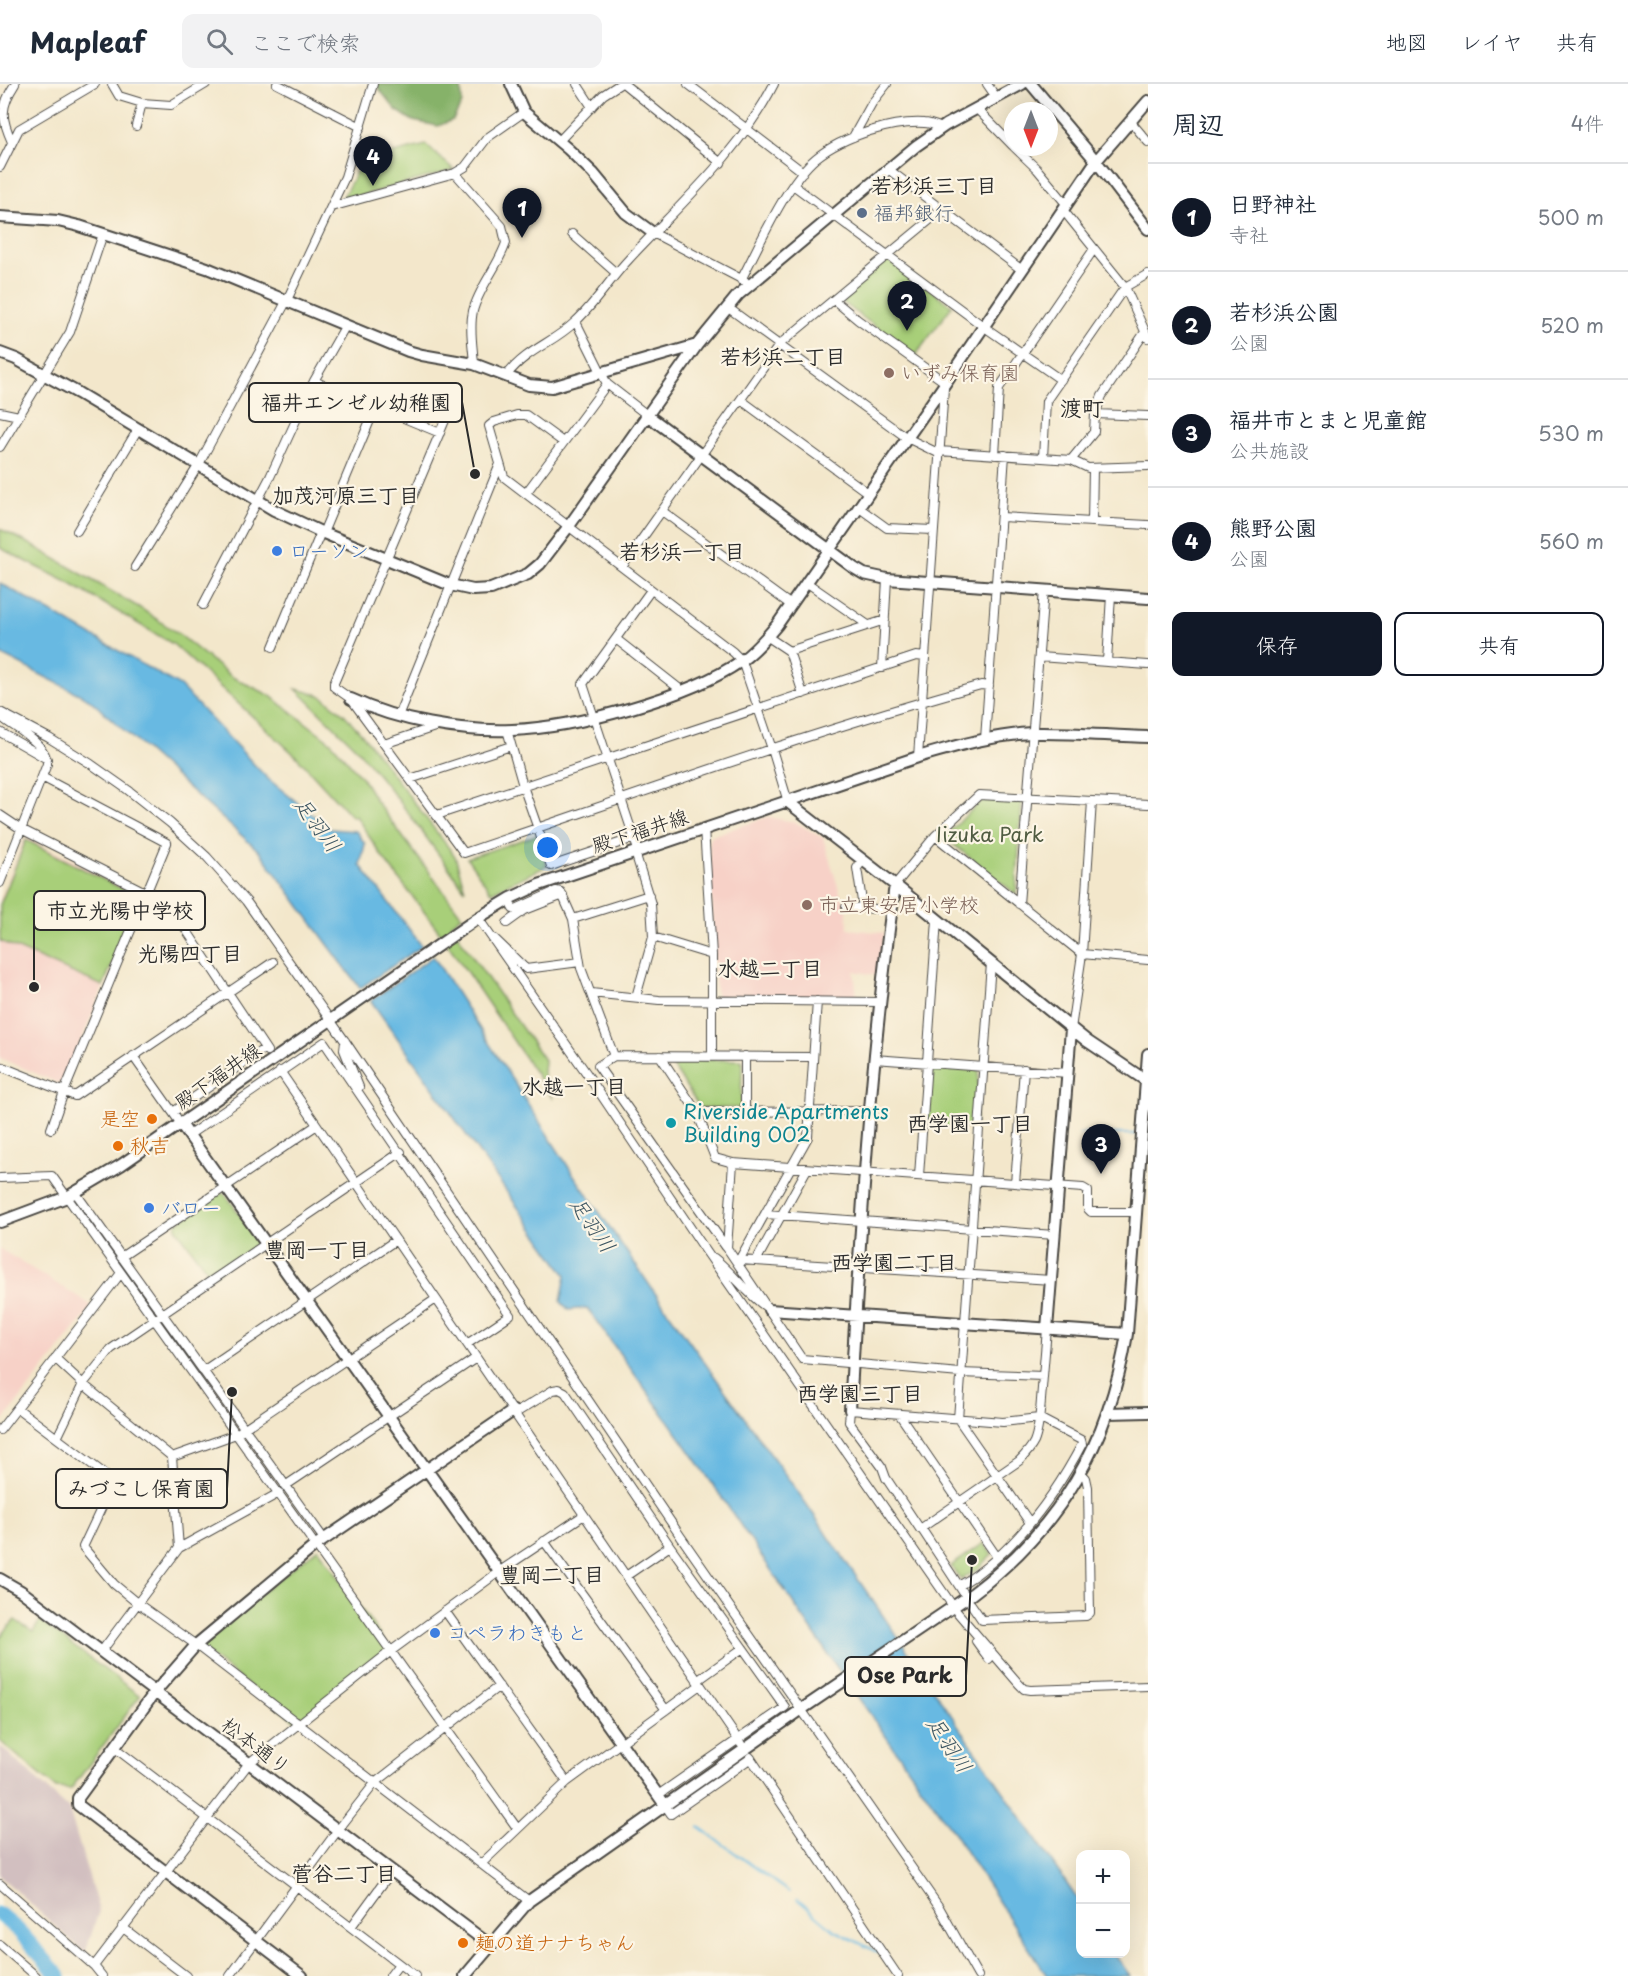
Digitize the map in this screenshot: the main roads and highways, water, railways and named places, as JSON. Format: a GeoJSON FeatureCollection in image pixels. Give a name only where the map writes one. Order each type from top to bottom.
{"type":"FeatureCollection","features":[{"type":"Feature","properties":{"kind":"water","name":"足羽川"},"geometry":{"type":"Polygon","coordinates":[[[0,583],[180,686],[267,778],[330,829],[356,831],[365,844],[360,865],[422,946],[360,988],[260,852],[89,699],[0,654],[0,583]]]}},
{"type":"Feature","properties":{"kind":"water","name":"足羽川"},"geometry":{"type":"Polygon","coordinates":[[[433,956],[573,1174],[664,1306],[805,1502],[1076,1897],[1076,1958],[1118,1958],[1130,1976],[1047,1976],[954,1833],[834,1663],[695,1458],[587,1308],[569,1310],[561,1302],[566,1275],[371,1001],[433,956]]]}},
{"type":"Feature","properties":{"kind":"waterway"},"geometry":{"type":"LineString","coordinates":[[1079,1134],[1140,1134]]}},
{"type":"Feature","properties":{"kind":"waterway"},"geometry":{"type":"LineString","coordinates":[[699,1827],[789,1892]]}},
{"type":"Feature","properties":{"kind":"waterway"},"geometry":{"type":"LineString","coordinates":[[797,1899],[834,1930],[879,1953]]}},
{"type":"Feature","properties":{"kind":"waterway"},"geometry":{"type":"LineString","coordinates":[[0,1915],[19,1931],[59,1976]]}},
{"type":"Feature","properties":{"kind":"place","name":"熊野公園"},"geometry":{"type":"Point","coordinates":[373,186]}},
{"type":"Feature","properties":{"kind":"place","name":"福邦銀行"},"geometry":{"type":"Point","coordinates":[862,213]}},
{"type":"Feature","properties":{"kind":"place","name":"日野神社"},"geometry":{"type":"Point","coordinates":[522,238]}},
{"type":"Feature","properties":{"kind":"place","name":"若杉浜公園"},"geometry":{"type":"Point","coordinates":[907,331]}},
{"type":"Feature","properties":{"kind":"place","name":"いずみ保育園"},"geometry":{"type":"Point","coordinates":[889,373]}},
{"type":"Feature","properties":{"kind":"place","name":"福井エンゼル幼稚園"},"geometry":{"type":"Point","coordinates":[475,474]}},
{"type":"Feature","properties":{"kind":"place","name":"ローソン"},"geometry":{"type":"Point","coordinates":[277,551]}},
{"type":"Feature","properties":{"kind":"place","name":"市立東安居小学校"},"geometry":{"type":"Point","coordinates":[807,905]}},
{"type":"Feature","properties":{"kind":"place","name":"市立光陽中学校"},"geometry":{"type":"Point","coordinates":[34,987]}},
{"type":"Feature","properties":{"kind":"place","name":"是空"},"geometry":{"type":"Point","coordinates":[152,1119]}},
{"type":"Feature","properties":{"kind":"place","name":"Riverside Apartments Building 002"},"geometry":{"type":"Point","coordinates":[671,1123]}},
{"type":"Feature","properties":{"kind":"place","name":"秋吉"},"geometry":{"type":"Point","coordinates":[118,1146]}},
{"type":"Feature","properties":{"kind":"place","name":"福井市とまと児童館"},"geometry":{"type":"Point","coordinates":[1101,1174]}},
{"type":"Feature","properties":{"kind":"place","name":"バロー"},"geometry":{"type":"Point","coordinates":[149,1208]}},
{"type":"Feature","properties":{"kind":"place","name":"みづこし保育園"},"geometry":{"type":"Point","coordinates":[232,1392]}},
{"type":"Feature","properties":{"kind":"place","name":"Ose Park"},"geometry":{"type":"Point","coordinates":[972,1560]}},
{"type":"Feature","properties":{"kind":"place","name":"コペラわきもと"},"geometry":{"type":"Point","coordinates":[435,1633]}},
{"type":"Feature","properties":{"kind":"place","name":"麺の道ナナちゃん"},"geometry":{"type":"Point","coordinates":[463,1943]}},
{"type":"Feature","properties":{"kind":"district","name":"若杉浜三丁目"},"geometry":{"type":"Point","coordinates":[934,186]}},
{"type":"Feature","properties":{"kind":"district","name":"若杉浜二丁目"},"geometry":{"type":"Point","coordinates":[783,357]}},
{"type":"Feature","properties":{"kind":"district","name":"渡町"},"geometry":{"type":"Point","coordinates":[1082,408]}},
{"type":"Feature","properties":{"kind":"district","name":"加茂河原三丁目"},"geometry":{"type":"Point","coordinates":[346,496]}},
{"type":"Feature","properties":{"kind":"district","name":"若杉浜一丁目"},"geometry":{"type":"Point","coordinates":[682,552]}},
{"type":"Feature","properties":{"kind":"district","name":"光陽四丁目"},"geometry":{"type":"Point","coordinates":[190,954]}},
{"type":"Feature","properties":{"kind":"district","name":"水越二丁目"},"geometry":{"type":"Point","coordinates":[770,969]}},
{"type":"Feature","properties":{"kind":"district","name":"水越一丁目"},"geometry":{"type":"Point","coordinates":[574,1087]}},
{"type":"Feature","properties":{"kind":"district","name":"西学園一丁目"},"geometry":{"type":"Point","coordinates":[970,1124]}},
{"type":"Feature","properties":{"kind":"district","name":"豊岡一丁目"},"geometry":{"type":"Point","coordinates":[317,1250]}},
{"type":"Feature","properties":{"kind":"district","name":"西学園二丁目"},"geometry":{"type":"Point","coordinates":[894,1263]}},
{"type":"Feature","properties":{"kind":"district","name":"西学園三丁目"},"geometry":{"type":"Point","coordinates":[860,1394]}},
{"type":"Feature","properties":{"kind":"district","name":"豊岡二丁目"},"geometry":{"type":"Point","coordinates":[552,1575]}},
{"type":"Feature","properties":{"kind":"district","name":"菅谷二丁目"},"geometry":{"type":"Point","coordinates":[344,1874]}},
{"type":"Feature","properties":{"kind":"park label","name":"Iizuka Park"},"geometry":{"type":"Point","coordinates":[990,835]}}]}
